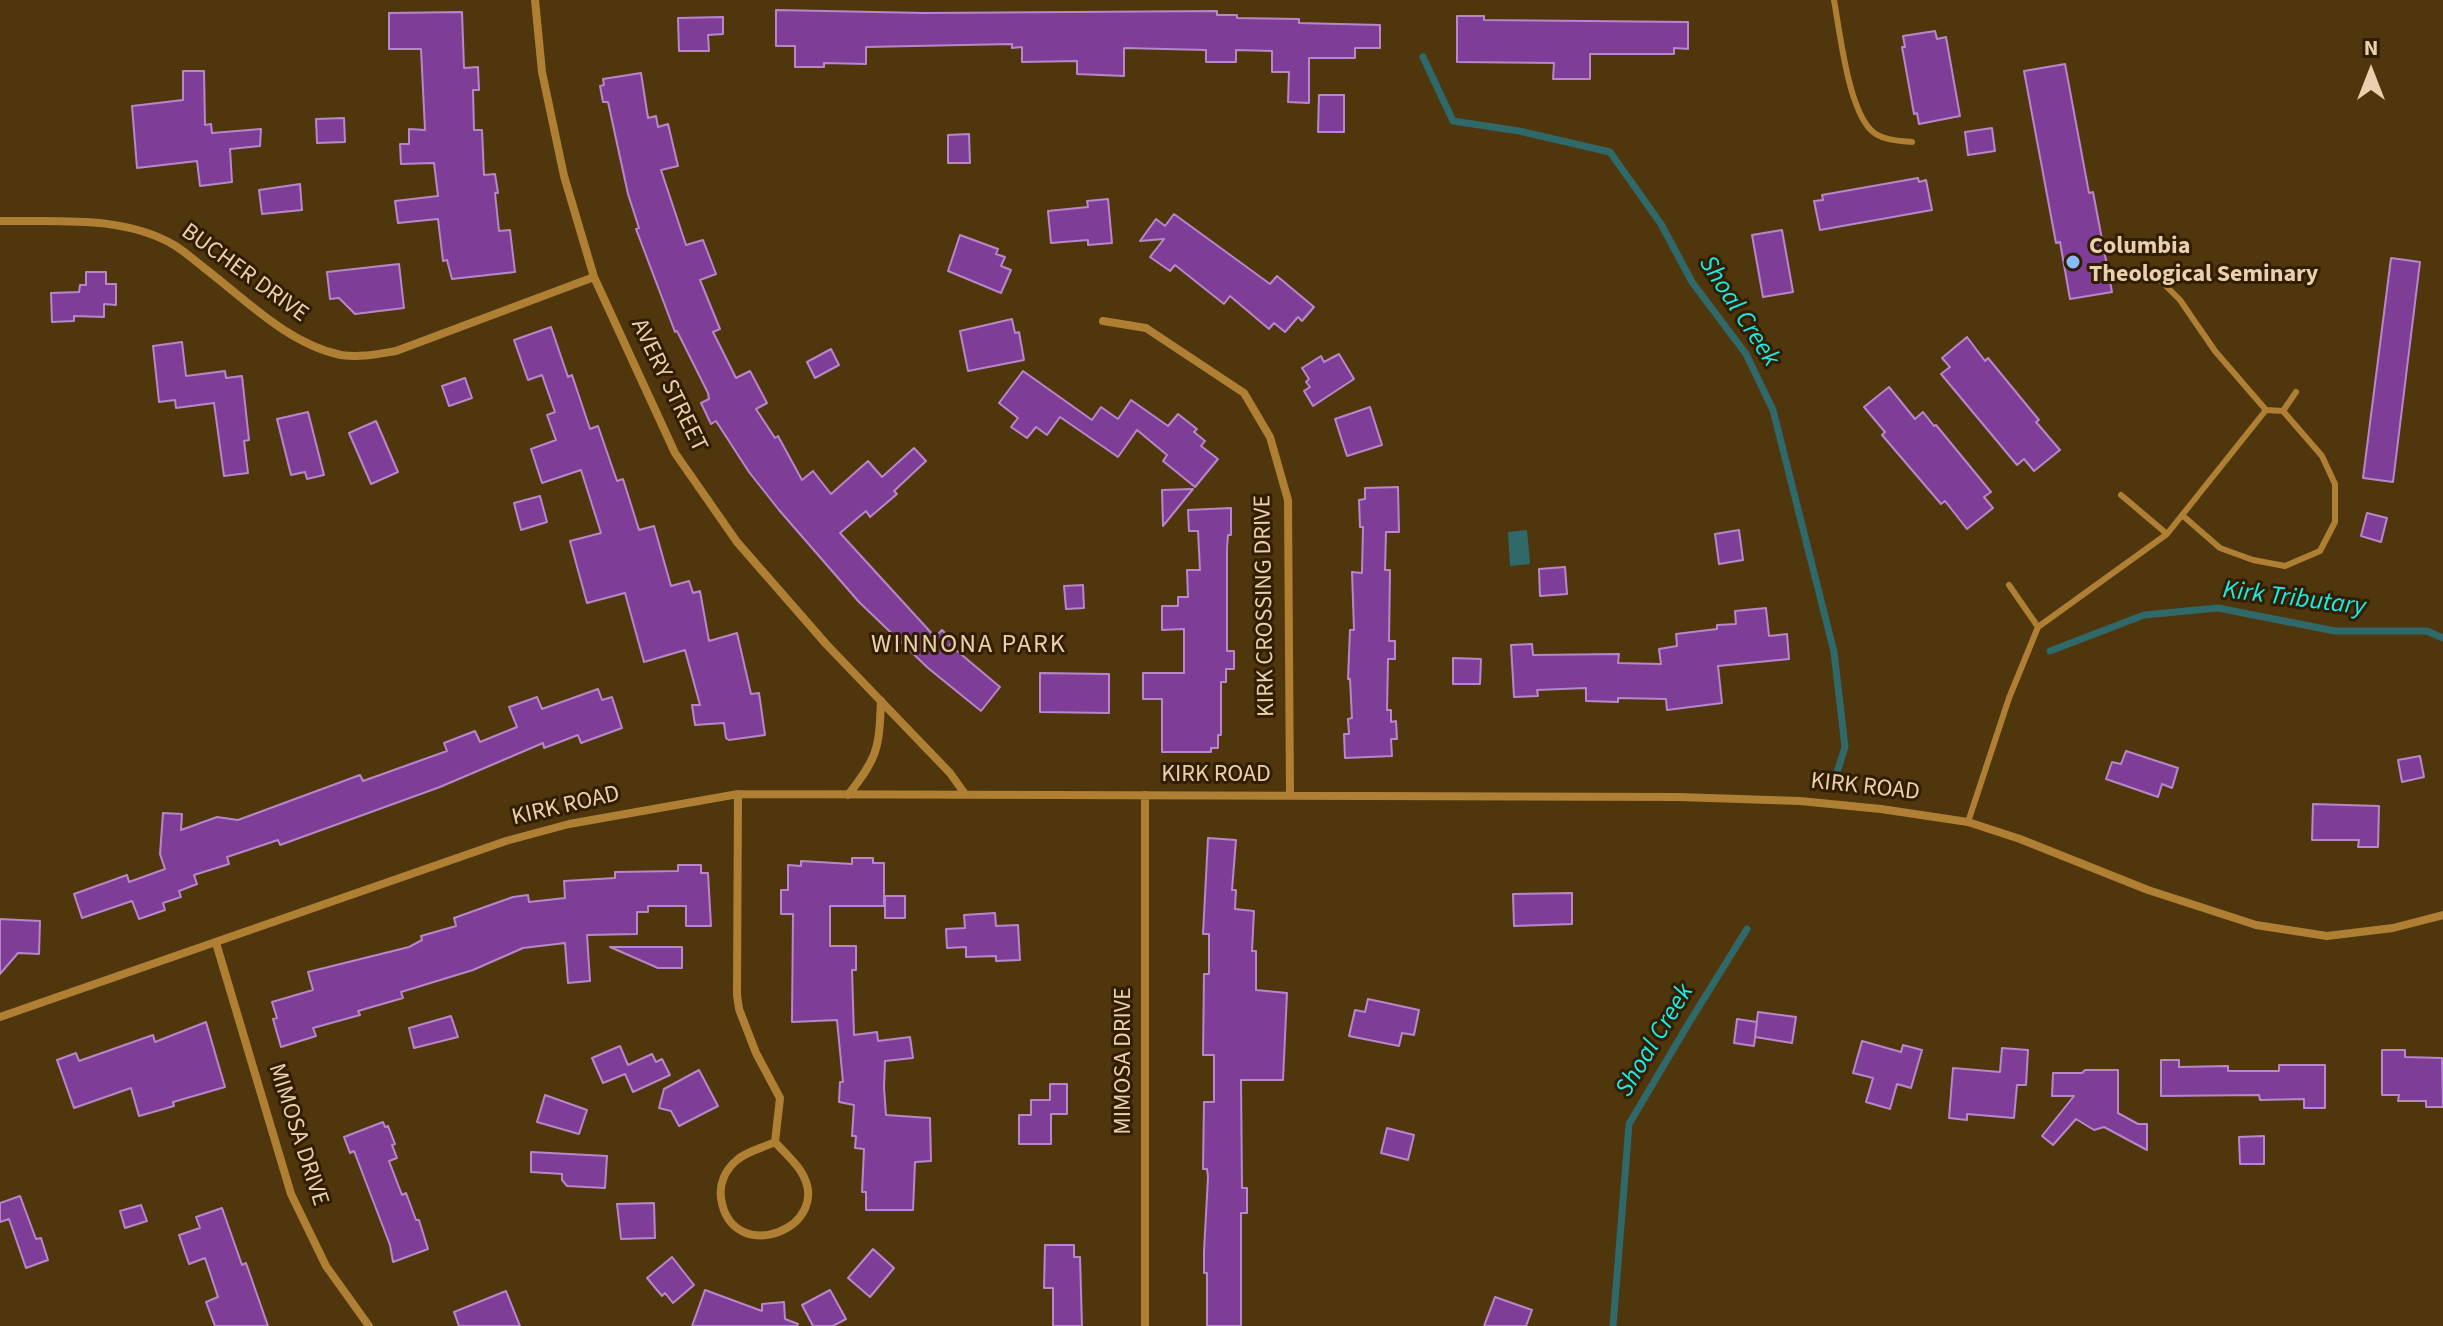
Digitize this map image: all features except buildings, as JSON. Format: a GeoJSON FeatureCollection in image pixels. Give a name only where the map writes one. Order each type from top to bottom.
{"type":"FeatureCollection","features":[{"type":"Feature","properties":{"kind":"street","name":"AVERY STREET"},"geometry":{"type":"LineString","coordinates":[[535,0],[542,72],[564,176],[594,277],[675,453],[737,542],[827,645],[950,773],[965,794]]}},
{"type":"Feature","properties":{"kind":"street","name":"BUCHER DRIVE"},"geometry":{"type":"LineString","coordinates":[[0,221],[83,222],[131,227],[173,244],[284,330],[313,346],[343,355],[368,356],[396,351],[594,277]]}},
{"type":"Feature","properties":{"kind":"street","name":"KIRK CROSSING DRIVE"},"geometry":{"type":"LineString","coordinates":[[1103,321],[1146,328],[1244,393],[1270,437],[1288,500],[1290,796]]}},
{"type":"Feature","properties":{"kind":"street"},"geometry":{"type":"LineString","coordinates":[[848,795],[874,759],[879,741],[881,701]]}},
{"type":"Feature","properties":{"kind":"street"},"geometry":{"type":"LineString","coordinates":[[738,794],[739,1009],[756,1053],[780,1098],[775,1142],[801,1171],[806,1185],[802,1213],[793,1224],[781,1233],[752,1235],[729,1219],[723,1207],[722,1180],[739,1158],[775,1142]]}},
{"type":"Feature","properties":{"kind":"street","name":"KIRK ROAD"},"geometry":{"type":"LineString","coordinates":[[0,1017],[506,841],[569,824],[738,794],[1678,797],[1800,801],[1892,810],[1968,822],[2020,839],[2148,890],[2256,925],[2327,936],[2393,928],[2443,915]]}},
{"type":"Feature","properties":{"kind":"street","name":"MIMOSA DRIVE"},"geometry":{"type":"LineString","coordinates":[[1145,795],[1145,1326]]}},
{"type":"Feature","properties":{"kind":"street","name":"MIMOSA DRIVE"},"geometry":{"type":"LineString","coordinates":[[216,943],[291,1194],[326,1266],[369,1326]]}},
{"type":"Feature","properties":{"kind":"lane"},"geometry":{"type":"LineString","coordinates":[[1834,0],[1860,115],[1873,133],[1912,142]]}},
{"type":"Feature","properties":{"kind":"lane"},"geometry":{"type":"LineString","coordinates":[[2159,279],[2180,300],[2215,351],[2266,410],[2283,411],[2322,456],[2335,484],[2335,522],[2320,551],[2285,566],[2253,560],[2220,548],[2182,515]]}},
{"type":"Feature","properties":{"kind":"lane"},"geometry":{"type":"LineString","coordinates":[[2283,411],[2296,392]]}},
{"type":"Feature","properties":{"kind":"lane"},"geometry":{"type":"LineString","coordinates":[[1968,822],[2009,698],[2038,627],[2167,534],[2266,410]]}},
{"type":"Feature","properties":{"kind":"lane"},"geometry":{"type":"LineString","coordinates":[[2121,495],[2167,534]]}},
{"type":"Feature","properties":{"kind":"lane"},"geometry":{"type":"LineString","coordinates":[[2009,585],[2038,627]]}},
{"type":"Feature","properties":{"kind":"water"},"geometry":{"type":"Polygon","coordinates":[[[1527,530],[1530,564],[1510,566],[1508,532],[1527,530]]]}},
{"type":"Feature","properties":{"kind":"waterway","name":"Shoal Creek"},"geometry":{"type":"LineString","coordinates":[[1423,57],[1453,121],[1519,131],[1610,152],[1661,224],[1692,282],[1746,354],[1773,410],[1834,652],[1845,747],[1834,782]]}},
{"type":"Feature","properties":{"kind":"waterway","name":"Kirk Tributary"},"geometry":{"type":"LineString","coordinates":[[2050,651],[2144,615],[2218,608],[2335,631],[2427,631],[2443,638]]}},
{"type":"Feature","properties":{"kind":"waterway","name":"Shoal Creek"},"geometry":{"type":"LineString","coordinates":[[1613,1326],[1629,1124],[1747,929]]}},
{"type":"Feature","properties":{"kind":"place","name":"Columbia Theological Seminary"},"geometry":{"type":"Point","coordinates":[2073,262]}},
{"type":"Feature","properties":{"kind":"district","name":"WINNONA PARK"},"geometry":{"type":"Point","coordinates":[969,646]}}]}
